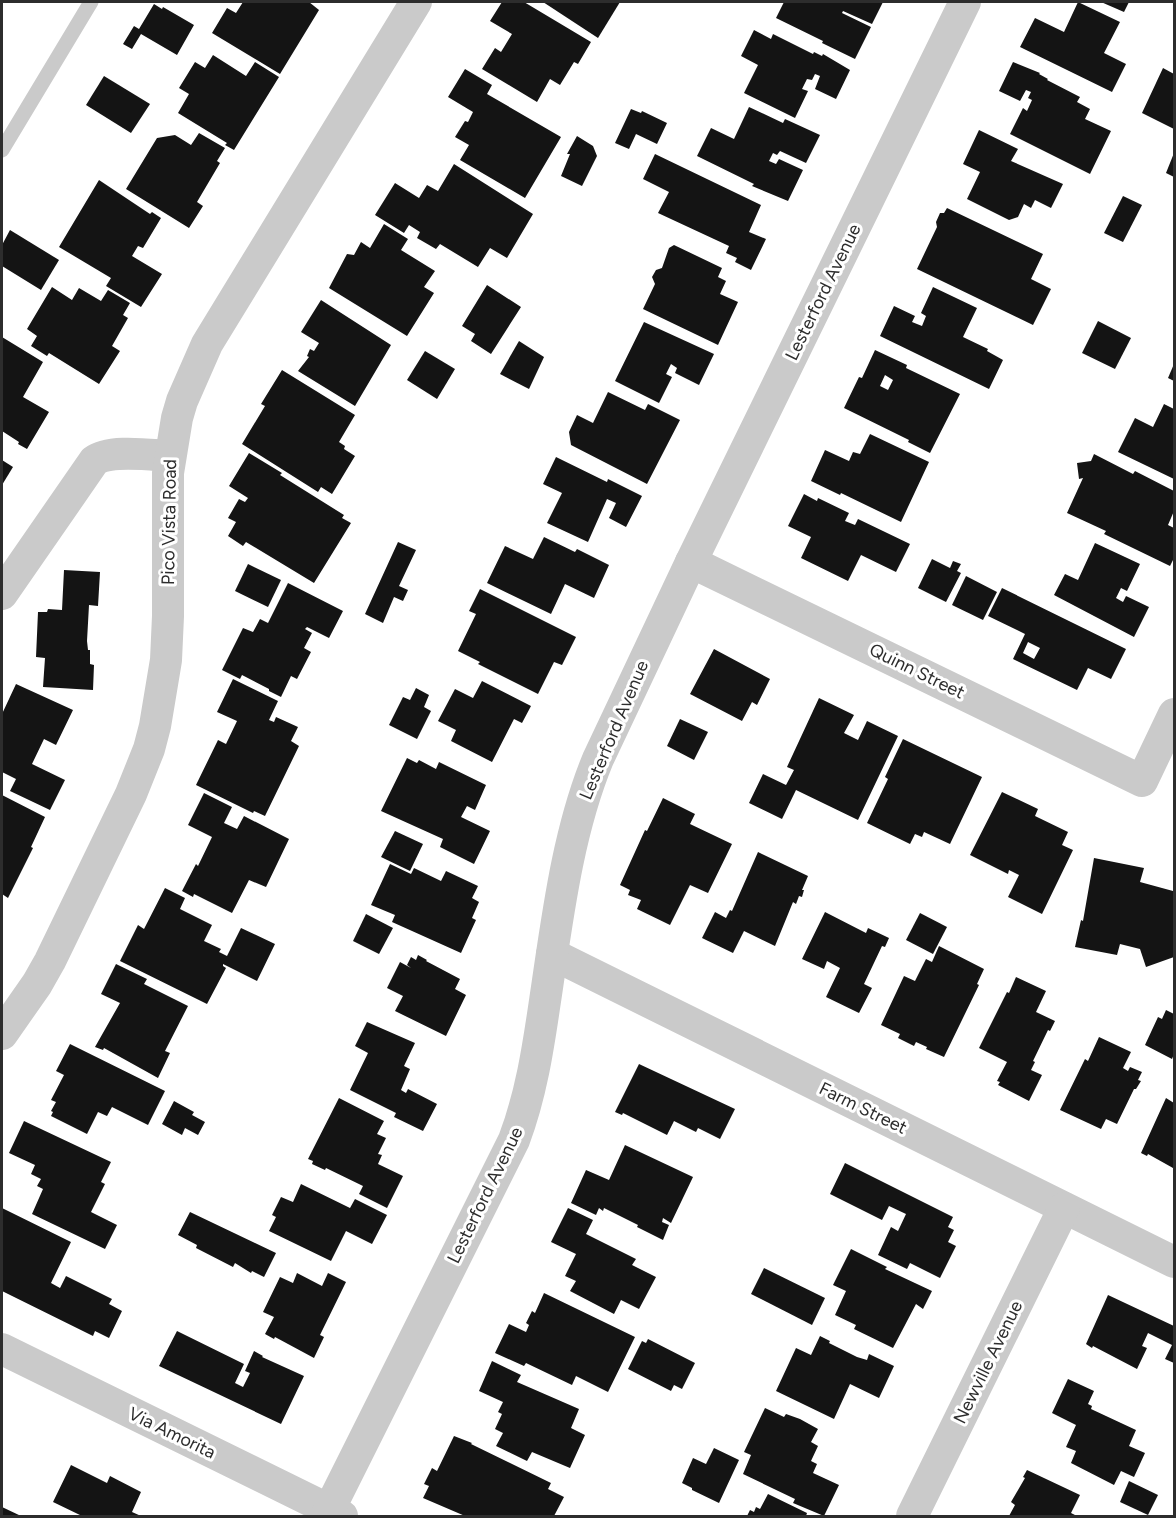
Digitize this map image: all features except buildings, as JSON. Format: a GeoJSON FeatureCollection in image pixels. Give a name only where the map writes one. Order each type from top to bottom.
{"type":"FeatureCollection","features":[{"type":"Feature","properties":{"kind":"street","name":"Pico Vista Road"},"geometry":{"type":"LineString","coordinates":[[2,1034],[50,961],[131,794],[149,750],[160,703],[166,660],[167,487],[170,456],[182,401],[207,344],[416,2]]}},
{"type":"Feature","properties":{"kind":"street","name":"Lesterford Avenue"},"geometry":{"type":"LineString","coordinates":[[333,1514],[517,1131],[527,1103],[574,832],[588,783],[608,735],[965,2]]}},
{"type":"Feature","properties":{"kind":"street"},"geometry":{"type":"LineString","coordinates":[[2,594],[94,461],[102,456],[110,455],[170,456]]}},
{"type":"Feature","properties":{"kind":"street","name":"Quinn Street"},"geometry":{"type":"LineString","coordinates":[[691,562],[1142,781],[1174,714]]}},
{"type":"Feature","properties":{"kind":"street","name":"Farm Street"},"geometry":{"type":"LineString","coordinates":[[552,954],[1174,1262]]}},
{"type":"Feature","properties":{"kind":"street","name":"Newville Avenue"},"geometry":{"type":"LineString","coordinates":[[912,1516],[1064,1208]]}},
{"type":"Feature","properties":{"kind":"street","name":"Via Amorita"},"geometry":{"type":"LineString","coordinates":[[2,1349],[333,1514]]}},
{"type":"Feature","properties":{"kind":"lane"},"geometry":{"type":"LineString","coordinates":[[2,150],[91,2]]}}]}
